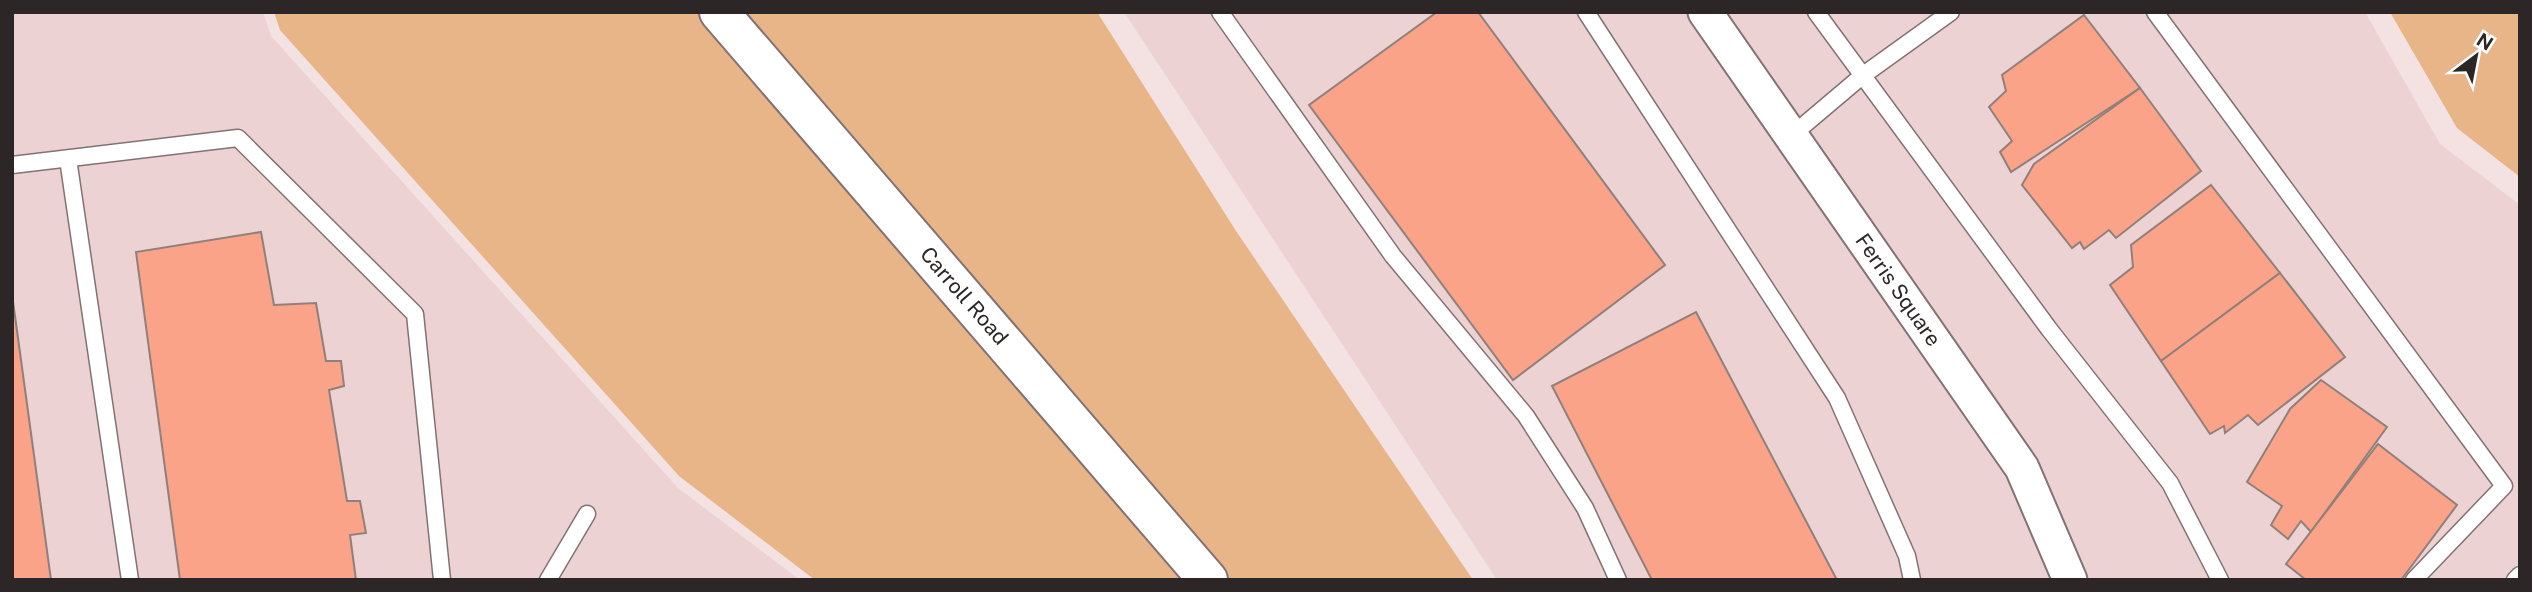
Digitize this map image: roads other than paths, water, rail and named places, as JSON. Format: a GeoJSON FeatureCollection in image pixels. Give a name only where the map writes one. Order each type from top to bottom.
{"type":"FeatureCollection","features":[{"type":"Feature","properties":{"kind":"main road","name":"Carroll Road"},"geometry":{"type":"LineString","coordinates":[[719,12],[1208,580]]}},
{"type":"Feature","properties":{"kind":"street","name":"Ferris Square"},"geometry":{"type":"LineString","coordinates":[[1705,12],[2022,468],[2070,580]]}},
{"type":"Feature","properties":{"kind":"lane"},"geometry":{"type":"LineString","coordinates":[[1586,12],[1838,398],[1907,556],[1912,580]]}},
{"type":"Feature","properties":{"kind":"lane"},"geometry":{"type":"LineString","coordinates":[[1816,12],[2049,329],[2170,483],[2220,580]]}},
{"type":"Feature","properties":{"kind":"lane"},"geometry":{"type":"LineString","coordinates":[[1791,136],[1862,76],[1951,12]]}},
{"type":"Feature","properties":{"kind":"lane"},"geometry":{"type":"LineString","coordinates":[[2155,12],[2504,486],[2414,580]]}},
{"type":"Feature","properties":{"kind":"lane"},"geometry":{"type":"LineString","coordinates":[[1228,15],[1393,256],[1526,416],[1585,508],[1618,580]]}},
{"type":"Feature","properties":{"kind":"lane"},"geometry":{"type":"LineString","coordinates":[[12,165],[237,138],[415,314],[442,580]]}},
{"type":"Feature","properties":{"kind":"lane"},"geometry":{"type":"LineString","coordinates":[[68,159],[130,580]]}},
{"type":"Feature","properties":{"kind":"lane"},"geometry":{"type":"LineString","coordinates":[[548,580],[587,514]]}},
{"type":"Feature","properties":{"kind":"lane"},"geometry":{"type":"LineString","coordinates":[[2515,580],[2520,575]]}}]}
